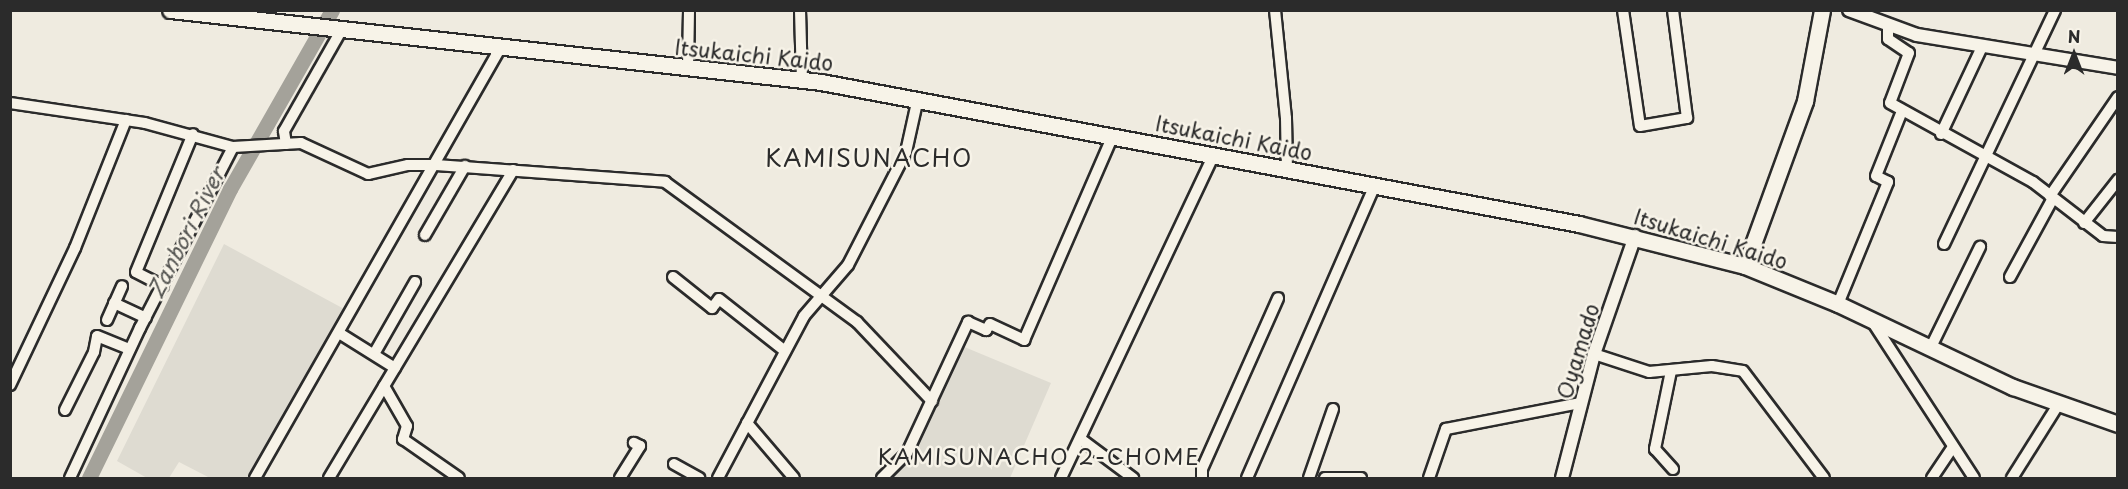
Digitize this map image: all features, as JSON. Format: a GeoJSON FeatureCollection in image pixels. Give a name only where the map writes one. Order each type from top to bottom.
{"type":"FeatureCollection","features":[{"type":"Feature","properties":{"kind":"main road","name":"Itsukaichi Kaido"},"geometry":{"type":"LineString","coordinates":[[170,10],[802,80],[818,87],[918,98],[1635,237],[1745,266],[1838,304],[1930,350],[2058,405],[2118,424]]}},
{"type":"Feature","properties":{"kind":"main road"},"geometry":{"type":"LineString","coordinates":[[1745,266],[1805,101],[1822,10]]}},
{"type":"Feature","properties":{"kind":"street"},"geometry":{"type":"LineString","coordinates":[[688,68],[689,10]]}},
{"type":"Feature","properties":{"kind":"street"},"geometry":{"type":"LineString","coordinates":[[801,10],[802,80]]}},
{"type":"Feature","properties":{"kind":"street"},"geometry":{"type":"LineString","coordinates":[[1275,10],[1286,118],[1287,169]]}},
{"type":"Feature","properties":{"kind":"street"},"geometry":{"type":"LineString","coordinates":[[1623,10],[1640,126],[1687,118],[1673,10]]}},
{"type":"Feature","properties":{"kind":"street"},"geometry":{"type":"LineString","coordinates":[[1849,10],[1888,27],[1982,47],[2118,68]]}},
{"type":"Feature","properties":{"kind":"street"},"geometry":{"type":"LineString","coordinates":[[1944,244],[2055,10]]}},
{"type":"Feature","properties":{"kind":"street"},"geometry":{"type":"LineString","coordinates":[[1888,27],[1888,39],[1910,53],[1889,101],[1941,134],[2033,182],[2103,236],[2118,237]]}},
{"type":"Feature","properties":{"kind":"street"},"geometry":{"type":"LineString","coordinates":[[286,144],[284,131],[338,29]]}},
{"type":"Feature","properties":{"kind":"street"},"geometry":{"type":"LineString","coordinates":[[255,478],[436,165],[501,47]]}},
{"type":"Feature","properties":{"kind":"street"},"geometry":{"type":"LineString","coordinates":[[1941,134],[1982,47]]}},
{"type":"Feature","properties":{"kind":"street"},"geometry":{"type":"LineString","coordinates":[[2010,277],[2052,197],[2118,97]]}},
{"type":"Feature","properties":{"kind":"street"},"geometry":{"type":"LineString","coordinates":[[719,478],[786,351],[819,297],[848,265],[906,152],[918,98]]}},
{"type":"Feature","properties":{"kind":"street"},"geometry":{"type":"LineString","coordinates":[[10,103],[126,120],[193,134],[237,147],[301,143],[368,174],[408,165],[436,165],[665,182],[776,260],[819,297],[857,322],[932,401]]}},
{"type":"Feature","properties":{"kind":"street"},"geometry":{"type":"LineString","coordinates":[[1838,304],[1888,182],[1876,176],[1902,111]]}},
{"type":"Feature","properties":{"kind":"street"},"geometry":{"type":"LineString","coordinates":[[10,385],[75,248],[126,120]]}},
{"type":"Feature","properties":{"kind":"street"},"geometry":{"type":"LineString","coordinates":[[162,286],[136,272],[193,134]]}},
{"type":"Feature","properties":{"kind":"street"},"geometry":{"type":"LineString","coordinates":[[882,478],[907,453],[968,322],[986,330],[990,324],[1024,340],[1113,135]]}},
{"type":"Feature","properties":{"kind":"street"},"geometry":{"type":"LineString","coordinates":[[70,478],[130,349],[237,147]]}},
{"type":"Feature","properties":{"kind":"street"},"geometry":{"type":"LineString","coordinates":[[1061,478],[1082,440],[1214,154]]}},
{"type":"Feature","properties":{"kind":"street"},"geometry":{"type":"LineString","coordinates":[[425,235],[465,166]]}},
{"type":"Feature","properties":{"kind":"street"},"geometry":{"type":"LineString","coordinates":[[329,478],[374,397],[384,386],[513,170]]}},
{"type":"Feature","properties":{"kind":"street"},"geometry":{"type":"LineString","coordinates":[[2084,223],[2118,180]]}},
{"type":"Feature","properties":{"kind":"street"},"geometry":{"type":"LineString","coordinates":[[1246,478],[1375,185]]}},
{"type":"Feature","properties":{"kind":"street","name":"Oyamado"},"geometry":{"type":"LineString","coordinates":[[1562,478],[1594,354],[1635,237]]}},
{"type":"Feature","properties":{"kind":"street"},"geometry":{"type":"LineString","coordinates":[[1930,350],[1980,247]]}},
{"type":"Feature","properties":{"kind":"street"},"geometry":{"type":"LineString","coordinates":[[673,276],[712,308],[719,299],[786,351]]}},
{"type":"Feature","properties":{"kind":"street"},"geometry":{"type":"LineString","coordinates":[[374,354],[400,297],[415,282]]}},
{"type":"Feature","properties":{"kind":"street"},"geometry":{"type":"LineString","coordinates":[[107,320],[122,286]]}},
{"type":"Feature","properties":{"kind":"street"},"geometry":{"type":"LineString","coordinates":[[1202,478],[1202,469],[1278,298]]}},
{"type":"Feature","properties":{"kind":"street"},"geometry":{"type":"LineString","coordinates":[[114,303],[146,318]]}},
{"type":"Feature","properties":{"kind":"street"},"geometry":{"type":"LineString","coordinates":[[1872,321],[1974,478]]}},
{"type":"Feature","properties":{"kind":"street"},"geometry":{"type":"LineString","coordinates":[[339,333],[395,368]]}},
{"type":"Feature","properties":{"kind":"street"},"geometry":{"type":"LineString","coordinates":[[65,410],[94,352],[97,336],[130,349]]}},
{"type":"Feature","properties":{"kind":"street"},"geometry":{"type":"LineString","coordinates":[[1594,354],[1648,372],[1712,366],[1743,371],[1824,478]]}},
{"type":"Feature","properties":{"kind":"street"},"geometry":{"type":"LineString","coordinates":[[1671,371],[1655,448],[1673,469]]}},
{"type":"Feature","properties":{"kind":"street"},"geometry":{"type":"LineString","coordinates":[[384,386],[406,426],[402,439],[459,478]]}},
{"type":"Feature","properties":{"kind":"street"},"geometry":{"type":"LineString","coordinates":[[1428,478],[1446,429],[1580,403]]}},
{"type":"Feature","properties":{"kind":"street"},"geometry":{"type":"LineString","coordinates":[[2012,478],[2058,405]]}},
{"type":"Feature","properties":{"kind":"street"},"geometry":{"type":"LineString","coordinates":[[1309,478],[1333,408]]}},
{"type":"Feature","properties":{"kind":"street"},"geometry":{"type":"LineString","coordinates":[[747,423],[794,478]]}},
{"type":"Feature","properties":{"kind":"street"},"geometry":{"type":"LineString","coordinates":[[1082,440],[1133,478]]}},
{"type":"Feature","properties":{"kind":"street"},"geometry":{"type":"LineString","coordinates":[[620,478],[640,446],[634,443]]}},
{"type":"Feature","properties":{"kind":"street"},"geometry":{"type":"LineString","coordinates":[[1932,478],[1953,447]]}},
{"type":"Feature","properties":{"kind":"street"},"geometry":{"type":"LineString","coordinates":[[674,464],[699,478]]}},
{"type":"Feature","properties":{"kind":"street"},"geometry":{"type":"LineString","coordinates":[[1325,478],[1361,478]]}},
{"type":"Feature","properties":{"kind":"shaded area"},"geometry":{"type":"Polygon","coordinates":[[[224,244],[346,310],[248,478],[210,478],[179,462],[169,478],[147,478],[117,461],[224,244]]]}},
{"type":"Feature","properties":{"kind":"shaded area"},"geometry":{"type":"Polygon","coordinates":[[[962,346],[1051,383],[1010,478],[890,478],[909,461],[962,346]]]}},
{"type":"Feature","properties":{"kind":"waterway","name":"Zanbori River"},"geometry":{"type":"LineString","coordinates":[[89,478],[230,189],[332,10]]}},
{"type":"Feature","properties":{"kind":"district","name":"KAMISUNACHO"},"geometry":{"type":"Point","coordinates":[869,158]}},
{"type":"Feature","properties":{"kind":"district","name":"KAMISUNACHO 2-CHOME"},"geometry":{"type":"Point","coordinates":[1039,456]}}]}
